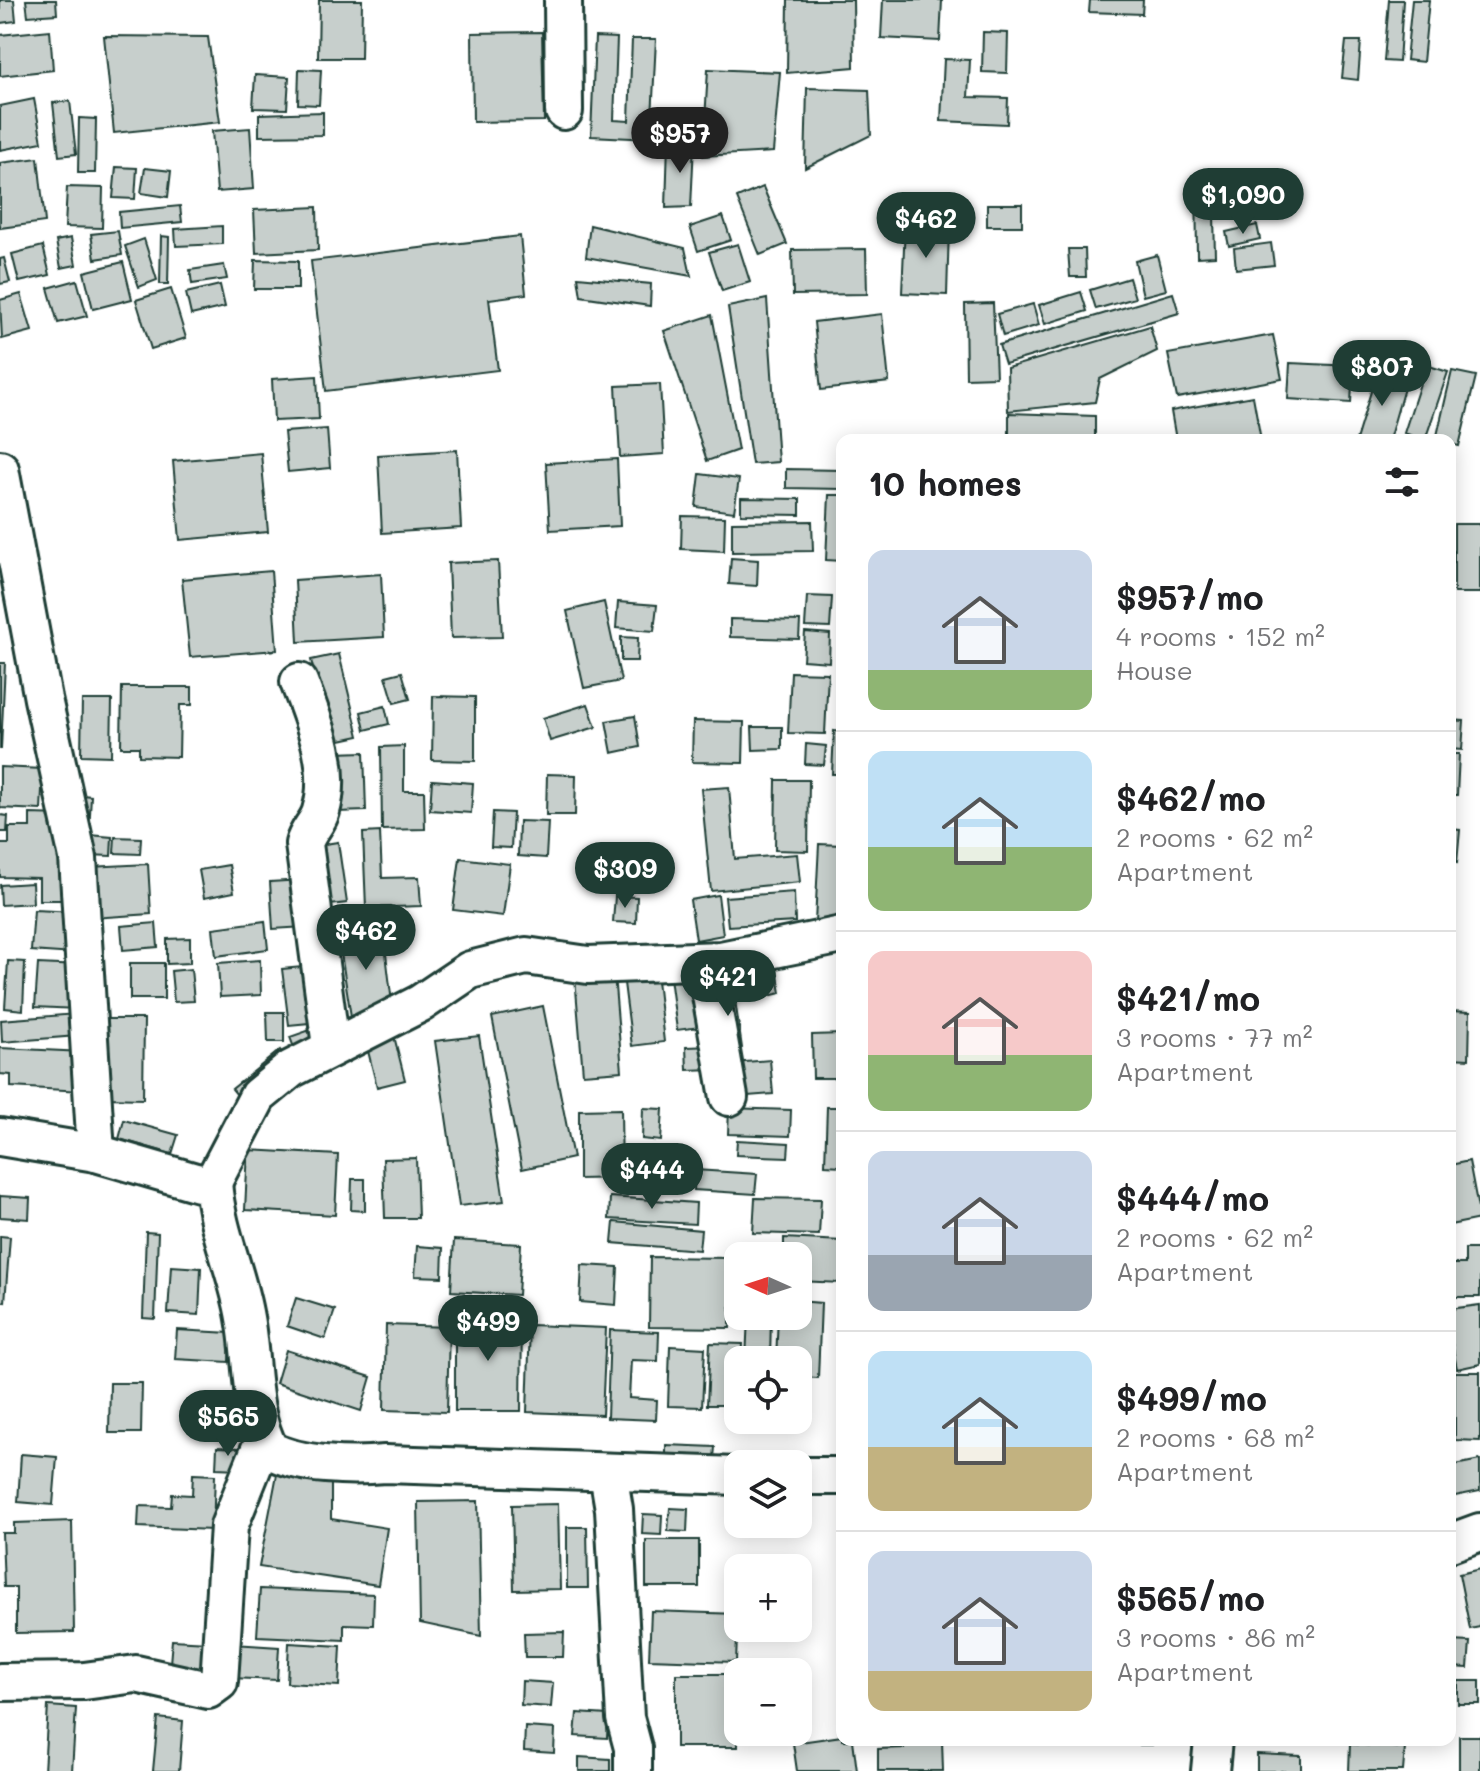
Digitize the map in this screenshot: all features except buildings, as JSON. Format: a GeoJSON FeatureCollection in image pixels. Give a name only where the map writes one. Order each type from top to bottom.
{"type":"FeatureCollection","features":[{"type":"Feature","properties":{"kind":"street"},"geometry":{"type":"LineString","coordinates":[[563,0],[564,111]]}},
{"type":"Feature","properties":{"kind":"street"},"geometry":{"type":"LineString","coordinates":[[0,469],[43,699],[78,858],[96,1153]]}},
{"type":"Feature","properties":{"kind":"street"},"geometry":{"type":"LineString","coordinates":[[299,682],[319,733],[326,792],[320,815],[306,834],[304,844],[331,1046]]}},
{"type":"Feature","properties":{"kind":"street"},"geometry":{"type":"LineString","coordinates":[[724,1476],[385,1464],[352,1467],[282,1456],[270,1450],[264,1439],[245,1315],[216,1220],[213,1182],[258,1096],[291,1069],[331,1046],[421,1003],[470,970],[526,956],[588,965],[705,961],[836,936]]}},
{"type":"Feature","properties":{"kind":"street"},"geometry":{"type":"LineString","coordinates":[[705,961],[729,1097]]}},
{"type":"Feature","properties":{"kind":"street"},"geometry":{"type":"LineString","coordinates":[[0,1137],[96,1153],[199,1183],[213,1182]]}},
{"type":"Feature","properties":{"kind":"street"},"geometry":{"type":"LineString","coordinates":[[0,1682],[84,1681],[136,1674],[208,1690],[215,1687],[219,1682],[229,1526],[264,1439]]}},
{"type":"Feature","properties":{"kind":"street"},"geometry":{"type":"LineString","coordinates":[[608,1473],[614,1509],[625,1718],[633,1748],[633,1771]]}},
{"type":"Feature","properties":{"kind":"street"},"geometry":{"type":"LineString","coordinates":[[812,1476],[836,1476]]}},
{"type":"Feature","properties":{"kind":"street"},"geometry":{"type":"LineString","coordinates":[[1456,1541],[1480,1532]]}},
{"type":"Feature","properties":{"kind":"street"},"geometry":{"type":"LineString","coordinates":[[1210,1771],[1212,1746]]}}]}
